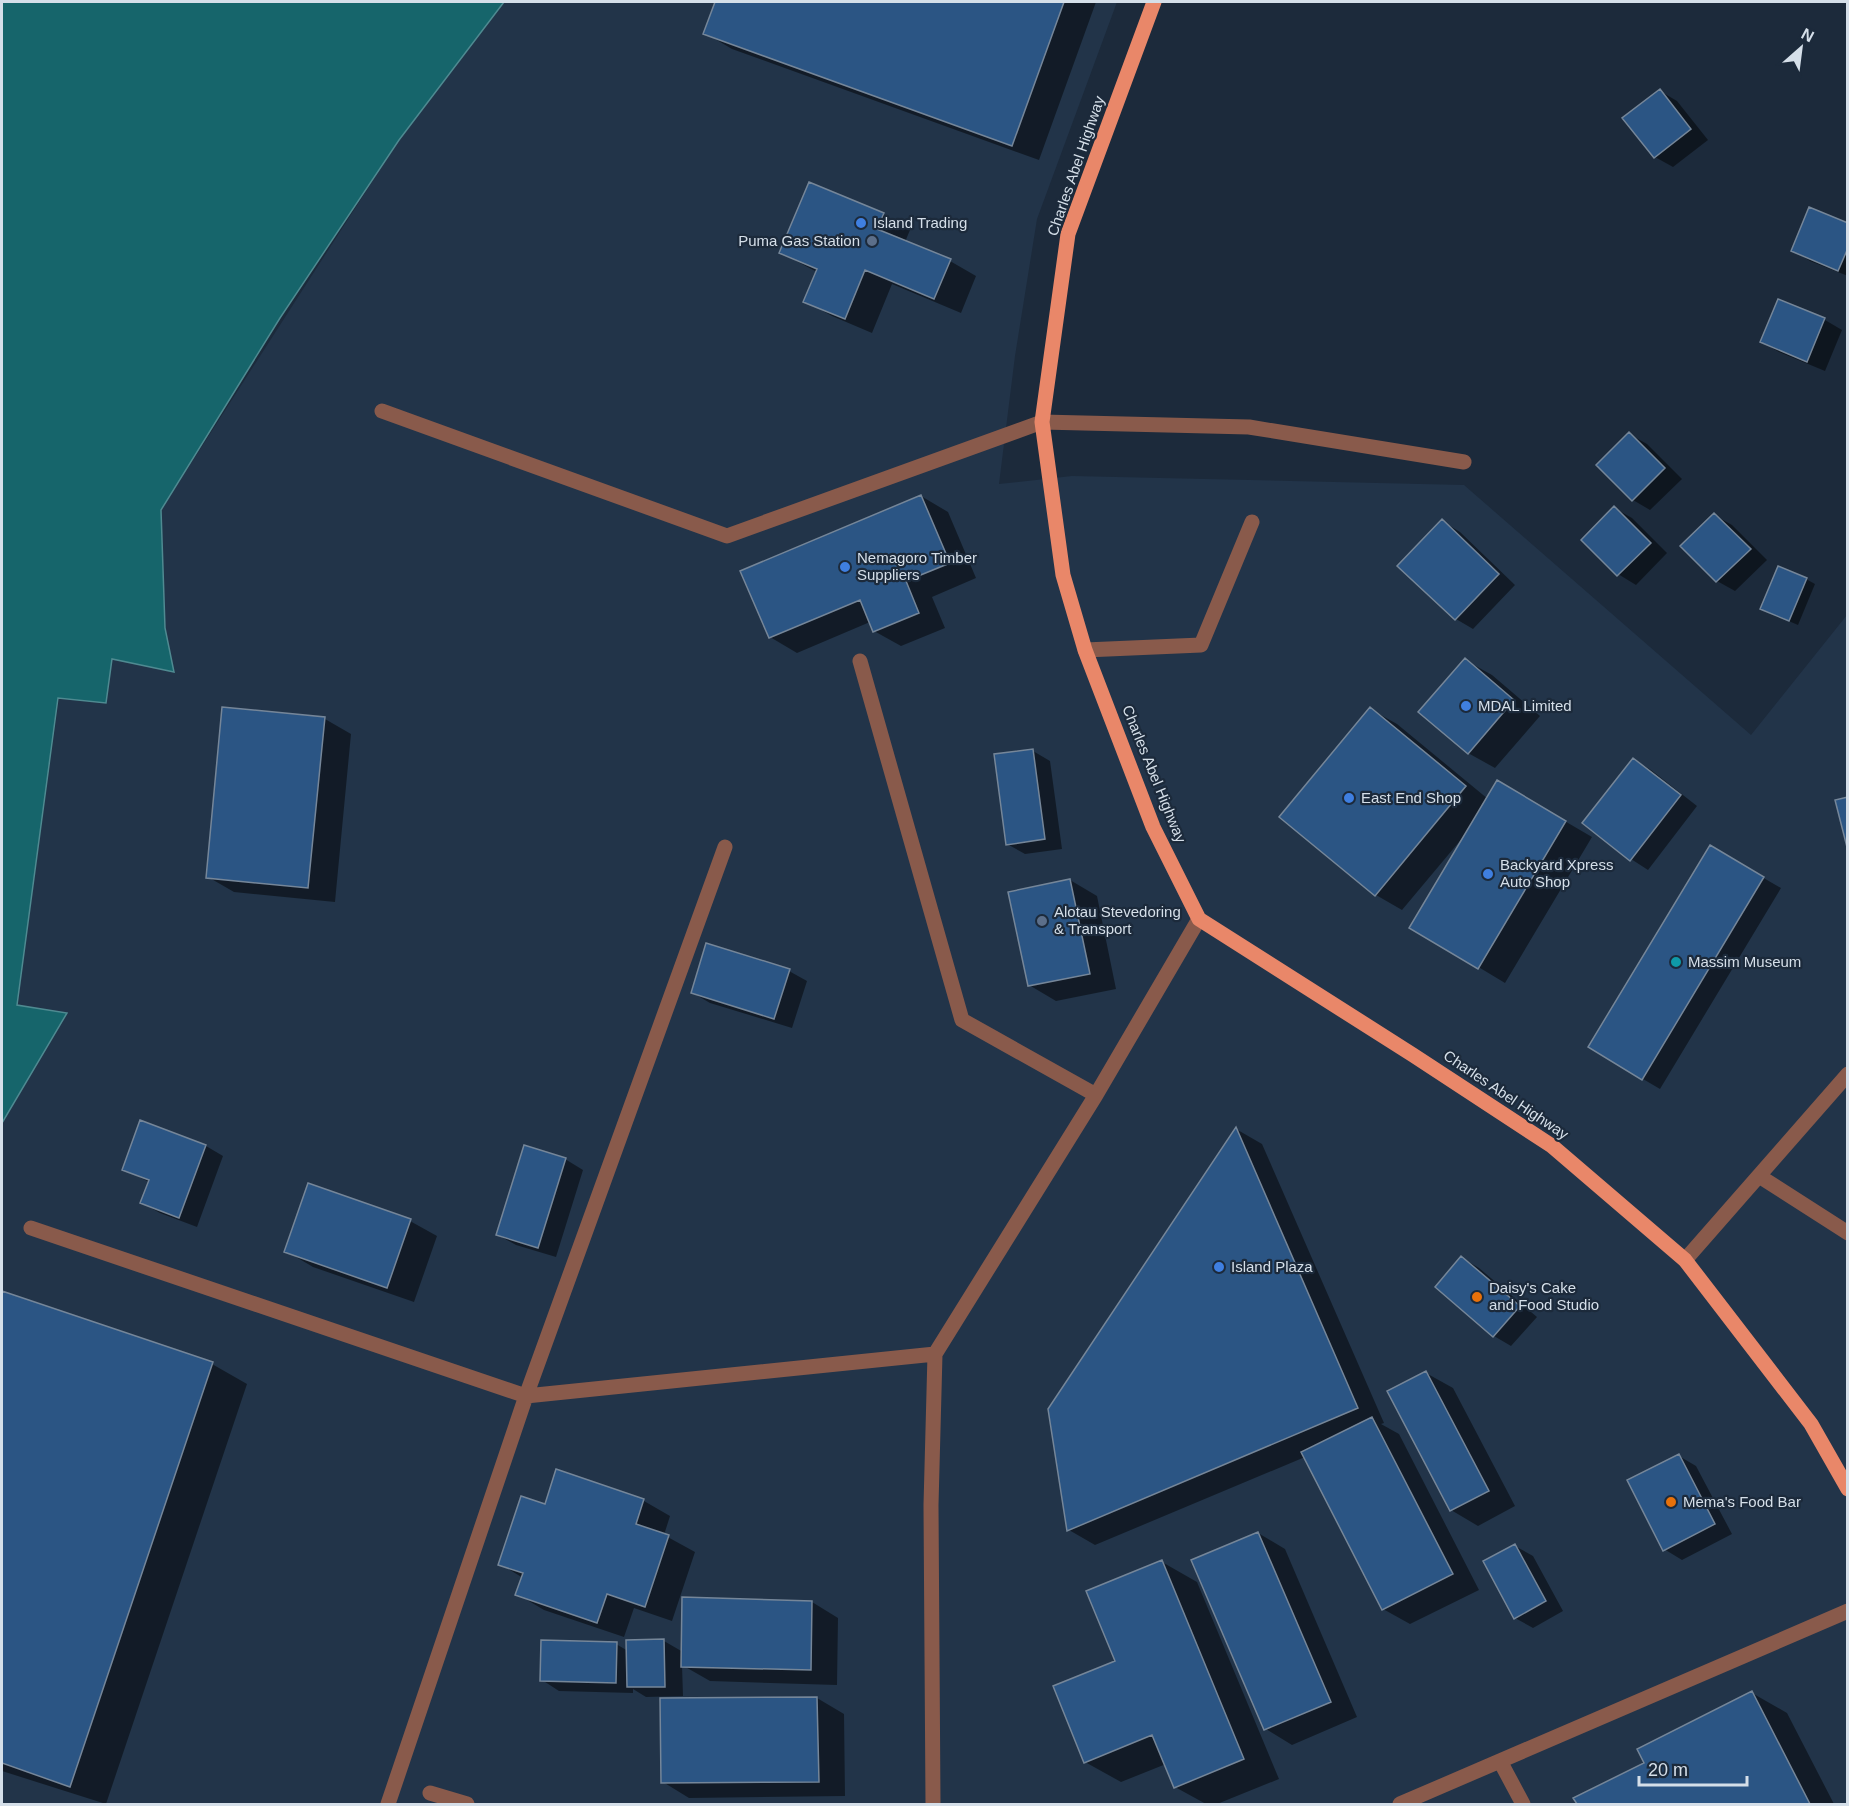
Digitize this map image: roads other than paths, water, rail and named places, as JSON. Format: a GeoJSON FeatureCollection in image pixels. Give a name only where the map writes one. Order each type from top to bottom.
{"type":"FeatureCollection","features":[{"type":"Feature","properties":{"kind":"main road","name":"Charles Abel Highway"},"geometry":{"type":"LineString","coordinates":[[1154,2],[1068,234],[1042,423],[1064,575],[1085,651],[1153,827],[1199,919],[1552,1146],[1685,1260],[1811,1424],[1848,1489]]}},
{"type":"Feature","properties":{"kind":"street"},"geometry":{"type":"LineString","coordinates":[[382,411],[727,536],[1042,423],[1249,427],[1464,462]]}},
{"type":"Feature","properties":{"kind":"street"},"geometry":{"type":"LineString","coordinates":[[1085,651],[1201,645],[1252,522]]}},
{"type":"Feature","properties":{"kind":"street"},"geometry":{"type":"LineString","coordinates":[[860,661],[962,1020],[1096,1095]]}},
{"type":"Feature","properties":{"kind":"street"},"geometry":{"type":"LineString","coordinates":[[388,1804],[526,1396],[725,848]]}},
{"type":"Feature","properties":{"kind":"street"},"geometry":{"type":"LineString","coordinates":[[933,1804],[931,1505],[935,1354],[1096,1095],[1199,919]]}},
{"type":"Feature","properties":{"kind":"street"},"geometry":{"type":"LineString","coordinates":[[1685,1260],[1848,1074]]}},
{"type":"Feature","properties":{"kind":"street"},"geometry":{"type":"LineString","coordinates":[[1759,1176],[1848,1233]]}},
{"type":"Feature","properties":{"kind":"street"},"geometry":{"type":"LineString","coordinates":[[31,1228],[526,1396],[935,1354]]}},
{"type":"Feature","properties":{"kind":"street"},"geometry":{"type":"LineString","coordinates":[[1400,1804],[1848,1611]]}},
{"type":"Feature","properties":{"kind":"street"},"geometry":{"type":"LineString","coordinates":[[1500,1761],[1523,1804]]}},
{"type":"Feature","properties":{"kind":"street"},"geometry":{"type":"LineString","coordinates":[[430,1793],[467,1804]]}},
{"type":"Feature","properties":{"kind":"place","name":"Island Trading"},"geometry":{"type":"Point","coordinates":[861,223]}},
{"type":"Feature","properties":{"kind":"place","name":"Puma Gas Station"},"geometry":{"type":"Point","coordinates":[872,241]}},
{"type":"Feature","properties":{"kind":"place","name":"Nemagoro Timber Suppliers"},"geometry":{"type":"Point","coordinates":[845,567]}},
{"type":"Feature","properties":{"kind":"place","name":"MDAL Limited"},"geometry":{"type":"Point","coordinates":[1466,706]}},
{"type":"Feature","properties":{"kind":"place","name":"East End Shop"},"geometry":{"type":"Point","coordinates":[1349,798]}},
{"type":"Feature","properties":{"kind":"place","name":"Backyard Xpress Auto Shop"},"geometry":{"type":"Point","coordinates":[1488,874]}},
{"type":"Feature","properties":{"kind":"place","name":"Alotau Stevedoring & Transport"},"geometry":{"type":"Point","coordinates":[1042,921]}},
{"type":"Feature","properties":{"kind":"place","name":"Massim Museum"},"geometry":{"type":"Point","coordinates":[1676,962]}},
{"type":"Feature","properties":{"kind":"place","name":"Island Plaza"},"geometry":{"type":"Point","coordinates":[1219,1267]}},
{"type":"Feature","properties":{"kind":"place","name":"Daisy's Cake and Food Studio"},"geometry":{"type":"Point","coordinates":[1477,1297]}},
{"type":"Feature","properties":{"kind":"place","name":"Mema's Food Bar"},"geometry":{"type":"Point","coordinates":[1671,1502]}}]}
